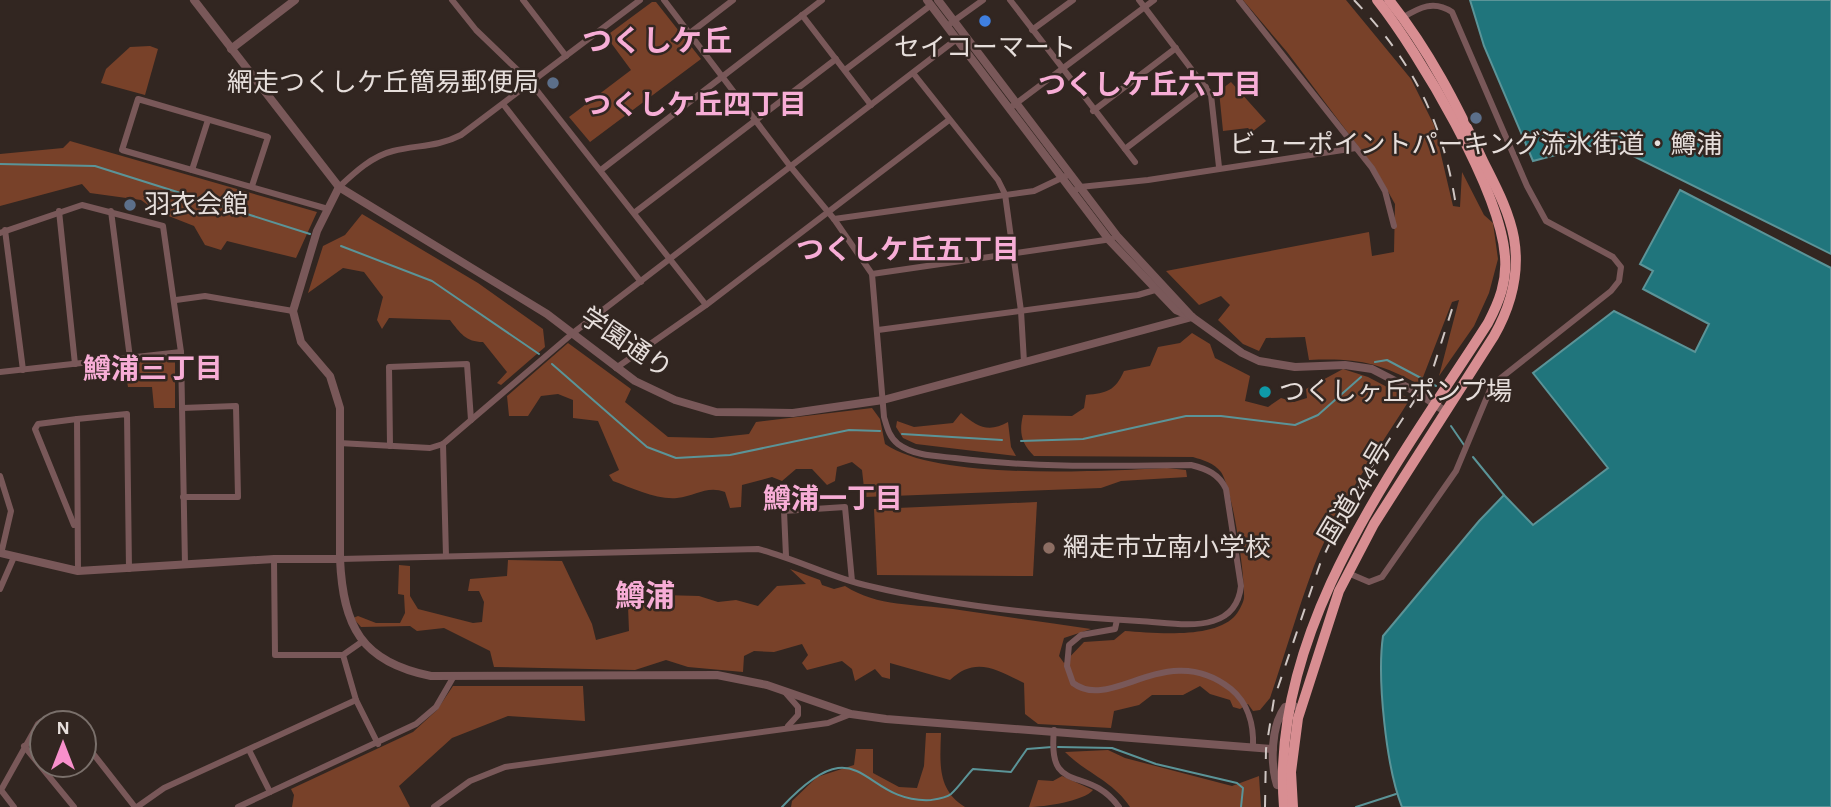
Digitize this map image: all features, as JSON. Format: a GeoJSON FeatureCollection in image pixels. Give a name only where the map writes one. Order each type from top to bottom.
{"type":"FeatureCollection","features":[{"type":"Feature","properties":{"kind":"highway","name":"国道244号"},"geometry":{"type":"LineString","coordinates":[[1342,570],[1446,412],[1507,312],[1514,286],[1515,247],[1503,203],[1476,145],[1448,89],[1400,20],[1377,0]]}},
{"type":"Feature","properties":{"kind":"highway","name":"国道244号"},"geometry":{"type":"LineString","coordinates":[[1284,807],[1293,753],[1295,706],[1361,523],[1497,305],[1506,275],[1500,224],[1482,181],[1390,0]]}},
{"type":"Feature","properties":{"kind":"highway","name":"国道244号"},"geometry":{"type":"LineString","coordinates":[[1288,787],[1293,807]]}},
{"type":"Feature","properties":{"kind":"street","name":"学園通り"},"geometry":{"type":"LineString","coordinates":[[194,0],[339,187],[510,291],[573,333],[616,368],[655,392],[716,412],[793,413],[883,400],[1192,317]]}},
{"type":"Feature","properties":{"kind":"street"},"geometry":{"type":"LineString","coordinates":[[231,49],[295,0]]}},
{"type":"Feature","properties":{"kind":"street"},"geometry":{"type":"LineString","coordinates":[[452,0],[476,30],[530,83],[706,305]]}},
{"type":"Feature","properties":{"kind":"street"},"geometry":{"type":"LineString","coordinates":[[523,0],[566,56]]}},
{"type":"Feature","properties":{"kind":"street"},"geometry":{"type":"LineString","coordinates":[[640,0],[503,104],[445,144],[403,149],[377,157],[339,187],[328,209],[304,267],[293,312],[301,342],[330,376],[337,394],[340,559],[346,611],[363,641],[379,657],[403,669],[431,676],[717,675],[742,678],[851,714],[1273,749]]}},
{"type":"Feature","properties":{"kind":"street"},"geometry":{"type":"LineString","coordinates":[[0,476],[11,503],[0,554],[78,571],[274,559],[725,548],[758,549],[786,556],[852,581],[903,594],[965,604],[1117,620],[1198,624],[1220,618],[1234,606],[1241,586],[1229,502],[1222,480],[1207,468],[1191,465],[1067,467],[996,463],[913,451],[898,444],[888,433],[872,274],[834,219],[790,166],[664,0]]}},
{"type":"Feature","properties":{"kind":"street"},"geometry":{"type":"LineString","coordinates":[[690,33],[733,0]]}},
{"type":"Feature","properties":{"kind":"street"},"geometry":{"type":"LineString","coordinates":[[601,170],[822,0]]}},
{"type":"Feature","properties":{"kind":"street"},"geometry":{"type":"LineString","coordinates":[[950,24],[983,0]]}},
{"type":"Feature","properties":{"kind":"street"},"geometry":{"type":"LineString","coordinates":[[1010,0],[1135,162]]}},
{"type":"Feature","properties":{"kind":"street"},"geometry":{"type":"LineString","coordinates":[[1032,30],[1073,0]]}},
{"type":"Feature","properties":{"kind":"street"},"geometry":{"type":"LineString","coordinates":[[1139,0],[1211,95],[1219,167]]}},
{"type":"Feature","properties":{"kind":"street"},"geometry":{"type":"LineString","coordinates":[[1013,106],[1154,0]]}},
{"type":"Feature","properties":{"kind":"street"},"geometry":{"type":"LineString","coordinates":[[1239,0],[1290,60],[1356,148],[1385,191],[1394,226]]}},
{"type":"Feature","properties":{"kind":"street"},"geometry":{"type":"LineString","coordinates":[[845,71],[932,2],[1155,290],[1176,310],[1192,317]]}},
{"type":"Feature","properties":{"kind":"street"},"geometry":{"type":"LineString","coordinates":[[1342,570],[1369,582],[1382,577],[1456,471],[1492,385],[1611,291],[1619,281],[1621,267],[1614,257],[1546,221],[1522,175],[1452,12],[1444,7],[1427,5],[1400,20]]}},
{"type":"Feature","properties":{"kind":"street"},"geometry":{"type":"LineString","coordinates":[[802,15],[871,105]]}},
{"type":"Feature","properties":{"kind":"street"},"geometry":{"type":"LineString","coordinates":[[339,443],[430,448],[443,444],[573,333],[961,37]]}},
{"type":"Feature","properties":{"kind":"street"},"geometry":{"type":"LineString","coordinates":[[1093,111],[1176,48]]}},
{"type":"Feature","properties":{"kind":"street"},"geometry":{"type":"LineString","coordinates":[[634,213],[836,59]]}},
{"type":"Feature","properties":{"kind":"street"},"geometry":{"type":"LineString","coordinates":[[913,73],[998,180],[1005,194],[1021,311],[1024,362]]}},
{"type":"Feature","properties":{"kind":"street"},"geometry":{"type":"LineString","coordinates":[[1125,149],[1206,87]]}},
{"type":"Feature","properties":{"kind":"street"},"geometry":{"type":"LineString","coordinates":[[252,186],[268,137],[138,99],[122,150],[328,209]]}},
{"type":"Feature","properties":{"kind":"street"},"geometry":{"type":"LineString","coordinates":[[503,104],[641,282]]}},
{"type":"Feature","properties":{"kind":"street"},"geometry":{"type":"LineString","coordinates":[[192,170],[208,120]]}},
{"type":"Feature","properties":{"kind":"street"},"geometry":{"type":"LineString","coordinates":[[616,368],[706,305],[949,120]]}},
{"type":"Feature","properties":{"kind":"street"},"geometry":{"type":"LineString","coordinates":[[1076,190],[1356,148]]}},
{"type":"Feature","properties":{"kind":"street"},"geometry":{"type":"LineString","coordinates":[[834,219],[1043,189],[1067,176]]}},
{"type":"Feature","properties":{"kind":"street"},"geometry":{"type":"LineString","coordinates":[[23,370],[3,231],[82,205],[163,226],[176,300],[181,352],[185,565]]}},
{"type":"Feature","properties":{"kind":"street"},"geometry":{"type":"LineString","coordinates":[[59,211],[75,364]]}},
{"type":"Feature","properties":{"kind":"street"},"geometry":{"type":"LineString","coordinates":[[111,211],[130,358]]}},
{"type":"Feature","properties":{"kind":"street"},"geometry":{"type":"LineString","coordinates":[[1114,238],[1192,317],[1242,353],[1259,361],[1294,367],[1345,365],[1372,369],[1446,412]]}},
{"type":"Feature","properties":{"kind":"street"},"geometry":{"type":"LineString","coordinates":[[872,274],[1014,255],[1114,238]]}},
{"type":"Feature","properties":{"kind":"street"},"geometry":{"type":"LineString","coordinates":[[878,330],[1155,290]]}},
{"type":"Feature","properties":{"kind":"street"},"geometry":{"type":"LineString","coordinates":[[176,300],[205,296],[293,312]]}},
{"type":"Feature","properties":{"kind":"street"},"geometry":{"type":"LineString","coordinates":[[0,372],[181,352]]}},
{"type":"Feature","properties":{"kind":"street"},"geometry":{"type":"LineString","coordinates":[[390,446],[388,367],[467,364],[471,421]]}},
{"type":"Feature","properties":{"kind":"street"},"geometry":{"type":"LineString","coordinates":[[182,408],[236,406],[237,459],[237,497],[183,498]]}},
{"type":"Feature","properties":{"kind":"street"},"geometry":{"type":"LineString","coordinates":[[76,530],[35,429],[38,424],[127,414],[129,569]]}},
{"type":"Feature","properties":{"kind":"street"},"geometry":{"type":"LineString","coordinates":[[77,419],[78,571]]}},
{"type":"Feature","properties":{"kind":"street"},"geometry":{"type":"LineString","coordinates":[[443,444],[446,556]]}},
{"type":"Feature","properties":{"kind":"street"},"geometry":{"type":"LineString","coordinates":[[0,500],[11,503]]}},
{"type":"Feature","properties":{"kind":"street"},"geometry":{"type":"LineString","coordinates":[[786,556],[784,511],[845,507],[852,581]]}},
{"type":"Feature","properties":{"kind":"street"},"geometry":{"type":"LineString","coordinates":[[0,589],[15,557]]}},
{"type":"Feature","properties":{"kind":"street"},"geometry":{"type":"LineString","coordinates":[[274,559],[275,655],[343,655],[363,641]]}},
{"type":"Feature","properties":{"kind":"street"},"geometry":{"type":"LineString","coordinates":[[1117,620],[1115,629],[1081,635],[1069,645],[1067,666],[1073,683],[1084,690],[1098,692],[1162,672],[1192,671],[1209,676],[1235,692],[1246,707],[1253,747]]}},
{"type":"Feature","properties":{"kind":"street"},"geometry":{"type":"LineString","coordinates":[[343,655],[356,700],[378,744]]}},
{"type":"Feature","properties":{"kind":"street"},"geometry":{"type":"LineString","coordinates":[[238,807],[416,724],[436,707],[454,676]]}},
{"type":"Feature","properties":{"kind":"street"},"geometry":{"type":"LineString","coordinates":[[784,691],[798,707],[794,722],[786,727]]}},
{"type":"Feature","properties":{"kind":"street"},"geometry":{"type":"LineString","coordinates":[[98,760],[136,807],[164,788],[356,700]]}},
{"type":"Feature","properties":{"kind":"street"},"geometry":{"type":"LineString","coordinates":[[1288,787],[1277,785],[1273,749],[1280,714],[1295,706]]}},
{"type":"Feature","properties":{"kind":"street"},"geometry":{"type":"LineString","coordinates":[[434,807],[470,781],[505,767],[828,723],[851,714]]}},
{"type":"Feature","properties":{"kind":"street"},"geometry":{"type":"LineString","coordinates":[[1054,730],[1052,758],[1056,769],[1065,775],[1092,782],[1119,807]]}},
{"type":"Feature","properties":{"kind":"street"},"geometry":{"type":"LineString","coordinates":[[14,807],[1,790],[28,741]]}},
{"type":"Feature","properties":{"kind":"street"},"geometry":{"type":"LineString","coordinates":[[24,746],[74,807]]}},
{"type":"Feature","properties":{"kind":"street"},"geometry":{"type":"LineString","coordinates":[[249,750],[270,792]]}},
{"type":"Feature","properties":{"kind":"shaded area"},"geometry":{"type":"Polygon","coordinates":[[[1243,0],[1346,0],[1411,79],[1434,125],[1453,206],[1460,207],[1462,172],[1484,215],[1493,223],[1498,259],[1489,293],[1474,326],[1439,376],[1459,300],[1452,302],[1420,385],[1392,371],[1366,363],[1309,360],[1305,337],[1266,338],[1259,351],[1243,344],[1218,320],[1230,305],[1221,296],[1199,305],[1166,271],[1369,232],[1372,256],[1394,252],[1395,204],[1376,170],[1287,52],[1243,0]]]}},
{"type":"Feature","properties":{"kind":"shaded area"},"geometry":{"type":"Polygon","coordinates":[[[652,2],[656,2],[701,59],[590,142],[569,117],[631,70],[606,36],[652,2]]]}},
{"type":"Feature","properties":{"kind":"shaded area"},"geometry":{"type":"Polygon","coordinates":[[[150,46],[158,49],[145,95],[101,83],[106,69],[130,47],[150,46]]]}},
{"type":"Feature","properties":{"kind":"shaded area"},"geometry":{"type":"Polygon","coordinates":[[[1231,82],[1266,121],[1252,132],[1248,128],[1223,131],[1219,91],[1231,82]]]}},
{"type":"Feature","properties":{"kind":"shaded area"},"geometry":{"type":"Polygon","coordinates":[[[70,141],[317,212],[296,258],[227,241],[221,250],[205,245],[194,226],[156,211],[141,200],[90,193],[82,184],[0,206],[0,154],[63,148],[70,141]]]}},
{"type":"Feature","properties":{"kind":"shaded area"},"geometry":{"type":"Polygon","coordinates":[[[362,214],[478,283],[543,329],[545,347],[501,385],[497,383],[507,372],[483,342],[477,342],[460,333],[450,320],[389,318],[382,329],[377,320],[383,297],[364,272],[343,268],[308,293],[323,246],[345,235],[362,214]]]}},
{"type":"Feature","properties":{"kind":"shaded area"},"geometry":{"type":"Polygon","coordinates":[[[1192,333],[1210,344],[1215,358],[1250,376],[1245,401],[1268,407],[1281,398],[1294,402],[1307,398],[1306,389],[1343,369],[1368,377],[1410,399],[1358,480],[1323,544],[1270,698],[1260,710],[1253,711],[1248,704],[1240,709],[1233,707],[1230,700],[1210,694],[1200,686],[1183,695],[1152,695],[1139,705],[1114,711],[1111,728],[1038,724],[1025,714],[1024,683],[986,667],[968,668],[950,680],[890,663],[890,679],[882,677],[875,669],[855,681],[852,669],[842,661],[807,670],[802,663],[808,655],[802,644],[774,652],[754,651],[744,656],[743,672],[688,667],[666,660],[635,670],[494,667],[490,651],[444,628],[417,631],[410,626],[361,627],[353,618],[358,616],[376,623],[400,623],[405,613],[404,595],[398,594],[399,565],[410,566],[410,596],[418,609],[473,623],[482,622],[484,602],[479,591],[468,591],[470,579],[507,576],[508,560],[562,561],[592,624],[596,640],[629,631],[628,606],[658,601],[663,595],[699,596],[718,602],[736,600],[758,606],[777,586],[806,584],[790,569],[820,580],[822,585],[834,589],[845,586],[870,598],[884,601],[1091,629],[1064,638],[1059,656],[1064,663],[1084,642],[1114,640],[1125,631],[1182,633],[1212,629],[1234,617],[1244,598],[1234,514],[1221,472],[1208,462],[1193,457],[1034,456],[1026,446],[1021,432],[1023,415],[1072,416],[1084,408],[1086,395],[1110,390],[1124,371],[1150,366],[1158,347],[1180,343],[1192,333]]]}},
{"type":"Feature","properties":{"kind":"shaded area"},"geometry":{"type":"Polygon","coordinates":[[[568,343],[631,389],[625,402],[668,437],[712,438],[749,434],[756,422],[872,408],[880,419],[885,444],[910,456],[942,464],[1021,471],[1167,468],[1186,470],[1187,477],[1121,481],[1101,488],[865,497],[862,470],[852,462],[837,467],[835,481],[827,485],[812,469],[796,469],[782,481],[772,477],[742,485],[741,507],[730,508],[725,492],[719,490],[707,490],[677,498],[661,497],[613,481],[609,475],[619,470],[598,421],[573,418],[573,400],[558,394],[541,396],[528,416],[509,416],[507,396],[568,343]]]}},
{"type":"Feature","properties":{"kind":"shaded area"},"geometry":{"type":"Polygon","coordinates":[[[171,356],[175,361],[175,408],[154,408],[152,387],[128,387],[124,363],[171,356]]]}},
{"type":"Feature","properties":{"kind":"shaded area"},"geometry":{"type":"Polygon","coordinates":[[[961,413],[983,427],[995,427],[1008,422],[1011,447],[1016,456],[916,444],[903,438],[896,427],[897,421],[914,427],[953,423],[961,413]]]}},
{"type":"Feature","properties":{"kind":"shaded area"},"geometry":{"type":"Polygon","coordinates":[[[1037,502],[1033,576],[877,575],[874,509],[1037,502]]]}},
{"type":"Feature","properties":{"kind":"shaded area"},"geometry":{"type":"Polygon","coordinates":[[[453,686],[583,686],[585,721],[508,716],[452,738],[399,786],[410,807],[292,807],[294,795],[291,789],[413,732],[437,710],[453,686]]]}},
{"type":"Feature","properties":{"kind":"shaded area"},"geometry":{"type":"Polygon","coordinates":[[[926,733],[941,733],[942,775],[949,792],[965,807],[791,807],[792,801],[817,777],[854,765],[856,749],[873,749],[873,773],[899,787],[917,788],[924,766],[926,733]]]}},
{"type":"Feature","properties":{"kind":"shaded area"},"geometry":{"type":"Polygon","coordinates":[[[1108,750],[1125,758],[1232,786],[1259,776],[1261,807],[1130,807],[1116,790],[1065,752],[1108,750]]]}},
{"type":"Feature","properties":{"kind":"shaded area"},"geometry":{"type":"Polygon","coordinates":[[[1062,776],[1093,790],[1073,800],[1029,807],[1038,780],[1053,781],[1062,776]]]}},
{"type":"Feature","properties":{"kind":"water"},"geometry":{"type":"Polygon","coordinates":[[[1470,0],[1831,0],[1831,254],[1605,142],[1533,161],[1484,46],[1470,0]]]}},
{"type":"Feature","properties":{"kind":"water"},"geometry":{"type":"Polygon","coordinates":[[[1680,190],[1831,268],[1831,807],[1402,807],[1391,769],[1384,722],[1381,675],[1383,636],[1504,495],[1533,525],[1608,468],[1533,373],[1614,311],[1695,352],[1709,324],[1643,289],[1653,271],[1640,264],[1680,190]]]}},
{"type":"Feature","properties":{"kind":"waterway"},"geometry":{"type":"LineString","coordinates":[[0,164],[95,166],[310,234]]}},
{"type":"Feature","properties":{"kind":"waterway"},"geometry":{"type":"LineString","coordinates":[[341,246],[432,281],[539,354]]}},
{"type":"Feature","properties":{"kind":"waterway"},"geometry":{"type":"LineString","coordinates":[[1375,362],[1387,360],[1436,386]]}},
{"type":"Feature","properties":{"kind":"waterway"},"geometry":{"type":"LineString","coordinates":[[552,364],[647,447],[676,458],[730,455],[849,430],[880,431]]}},
{"type":"Feature","properties":{"kind":"waterway"},"geometry":{"type":"LineString","coordinates":[[1021,441],[1083,439],[1186,416],[1221,416],[1295,425],[1318,415],[1361,377]]}},
{"type":"Feature","properties":{"kind":"waterway"},"geometry":{"type":"LineString","coordinates":[[1451,426],[1464,445]]}},
{"type":"Feature","properties":{"kind":"waterway"},"geometry":{"type":"LineString","coordinates":[[902,434],[1002,440]]}},
{"type":"Feature","properties":{"kind":"waterway"},"geometry":{"type":"LineString","coordinates":[[1473,457],[1504,495]]}},
{"type":"Feature","properties":{"kind":"waterway"},"geometry":{"type":"LineString","coordinates":[[782,807],[809,782],[829,770],[846,768],[860,773],[889,791],[908,798],[931,800],[951,794],[973,769],[1011,772],[1027,749],[1052,747]]}},
{"type":"Feature","properties":{"kind":"waterway"},"geometry":{"type":"LineString","coordinates":[[1058,747],[1112,748],[1156,764],[1237,783],[1243,788],[1241,807]]}},
{"type":"Feature","properties":{"kind":"waterway"},"geometry":{"type":"LineString","coordinates":[[1356,807],[1396,794]]}},
{"type":"Feature","properties":{"kind":"railway"},"geometry":{"type":"LineString","coordinates":[[1354,0],[1393,46],[1422,94],[1443,147],[1456,206]]}},
{"type":"Feature","properties":{"kind":"railway"},"geometry":{"type":"LineString","coordinates":[[1265,807],[1266,749],[1274,699],[1320,564],[1350,500],[1431,375],[1453,306]]}},
{"type":"Feature","properties":{"kind":"place","name":"セイコーマート"},"geometry":{"type":"Point","coordinates":[985,21]}},
{"type":"Feature","properties":{"kind":"place","name":"網走つくしケ丘簡易郵便局"},"geometry":{"type":"Point","coordinates":[553,83]}},
{"type":"Feature","properties":{"kind":"place","name":"ビューポイントパーキング流氷街道・鱒浦"},"geometry":{"type":"Point","coordinates":[1476,118]}},
{"type":"Feature","properties":{"kind":"place","name":"羽衣会館"},"geometry":{"type":"Point","coordinates":[130,205]}},
{"type":"Feature","properties":{"kind":"place","name":"つくしヶ丘ポンプ場"},"geometry":{"type":"Point","coordinates":[1265,392]}},
{"type":"Feature","properties":{"kind":"place","name":"網走市立南小学校"},"geometry":{"type":"Point","coordinates":[1049,548]}},
{"type":"Feature","properties":{"kind":"district","name":"つくしケ丘"},"geometry":{"type":"Point","coordinates":[657,42]}},
{"type":"Feature","properties":{"kind":"district","name":"つくしケ丘六丁目"},"geometry":{"type":"Point","coordinates":[1150,86]}},
{"type":"Feature","properties":{"kind":"district","name":"つくしケ丘四丁目"},"geometry":{"type":"Point","coordinates":[695,106]}},
{"type":"Feature","properties":{"kind":"district","name":"つくしケ丘五丁目"},"geometry":{"type":"Point","coordinates":[908,251]}},
{"type":"Feature","properties":{"kind":"district","name":"鱒浦三丁目"},"geometry":{"type":"Point","coordinates":[153,370]}},
{"type":"Feature","properties":{"kind":"district","name":"鱒浦一丁目"},"geometry":{"type":"Point","coordinates":[833,500]}},
{"type":"Feature","properties":{"kind":"district","name":"鱒浦"},"geometry":{"type":"Point","coordinates":[645,597]}}]}
